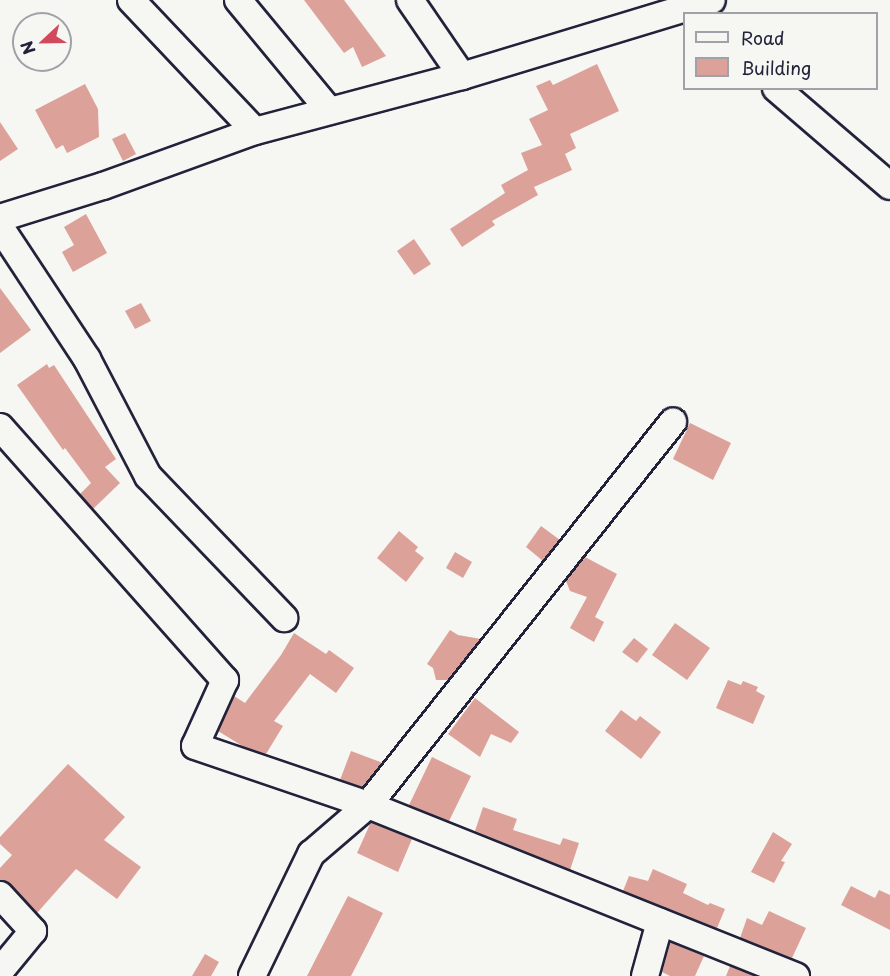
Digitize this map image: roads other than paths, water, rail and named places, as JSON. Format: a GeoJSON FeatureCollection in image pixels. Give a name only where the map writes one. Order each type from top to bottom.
{"type":"FeatureCollection","features":[{"type":"Feature","properties":{"kind":"street"},"geometry":{"type":"LineString","coordinates":[[131,0],[255,130]]}},
{"type":"Feature","properties":{"kind":"street"},"geometry":{"type":"LineString","coordinates":[[238,0],[330,110]]}},
{"type":"Feature","properties":{"kind":"street"},"geometry":{"type":"LineString","coordinates":[[410,0],[462,76]]}},
{"type":"Feature","properties":{"kind":"street"},"geometry":{"type":"LineString","coordinates":[[686,12],[712,0]]}},
{"type":"Feature","properties":{"kind":"street"},"geometry":{"type":"LineString","coordinates":[[0,218],[103,186],[255,130],[462,76],[683,13]]}},
{"type":"Feature","properties":{"kind":"street"},"geometry":{"type":"LineString","coordinates":[[778,90],[890,186]]}},
{"type":"Feature","properties":{"kind":"street"},"geometry":{"type":"LineString","coordinates":[[0,227],[87,359],[148,476],[284,618]]}},
{"type":"Feature","properties":{"kind":"street"},"geometry":{"type":"LineString","coordinates":[[252,976],[311,854],[368,805],[673,422]]}},
{"type":"Feature","properties":{"kind":"street"},"geometry":{"type":"LineString","coordinates":[[0,428],[225,680],[195,746],[368,805],[796,976]]}},
{"type":"Feature","properties":{"kind":"street"},"geometry":{"type":"LineString","coordinates":[[0,895],[33,932],[0,971]]}},
{"type":"Feature","properties":{"kind":"street"},"geometry":{"type":"LineString","coordinates":[[645,976],[660,922]]}}]}
